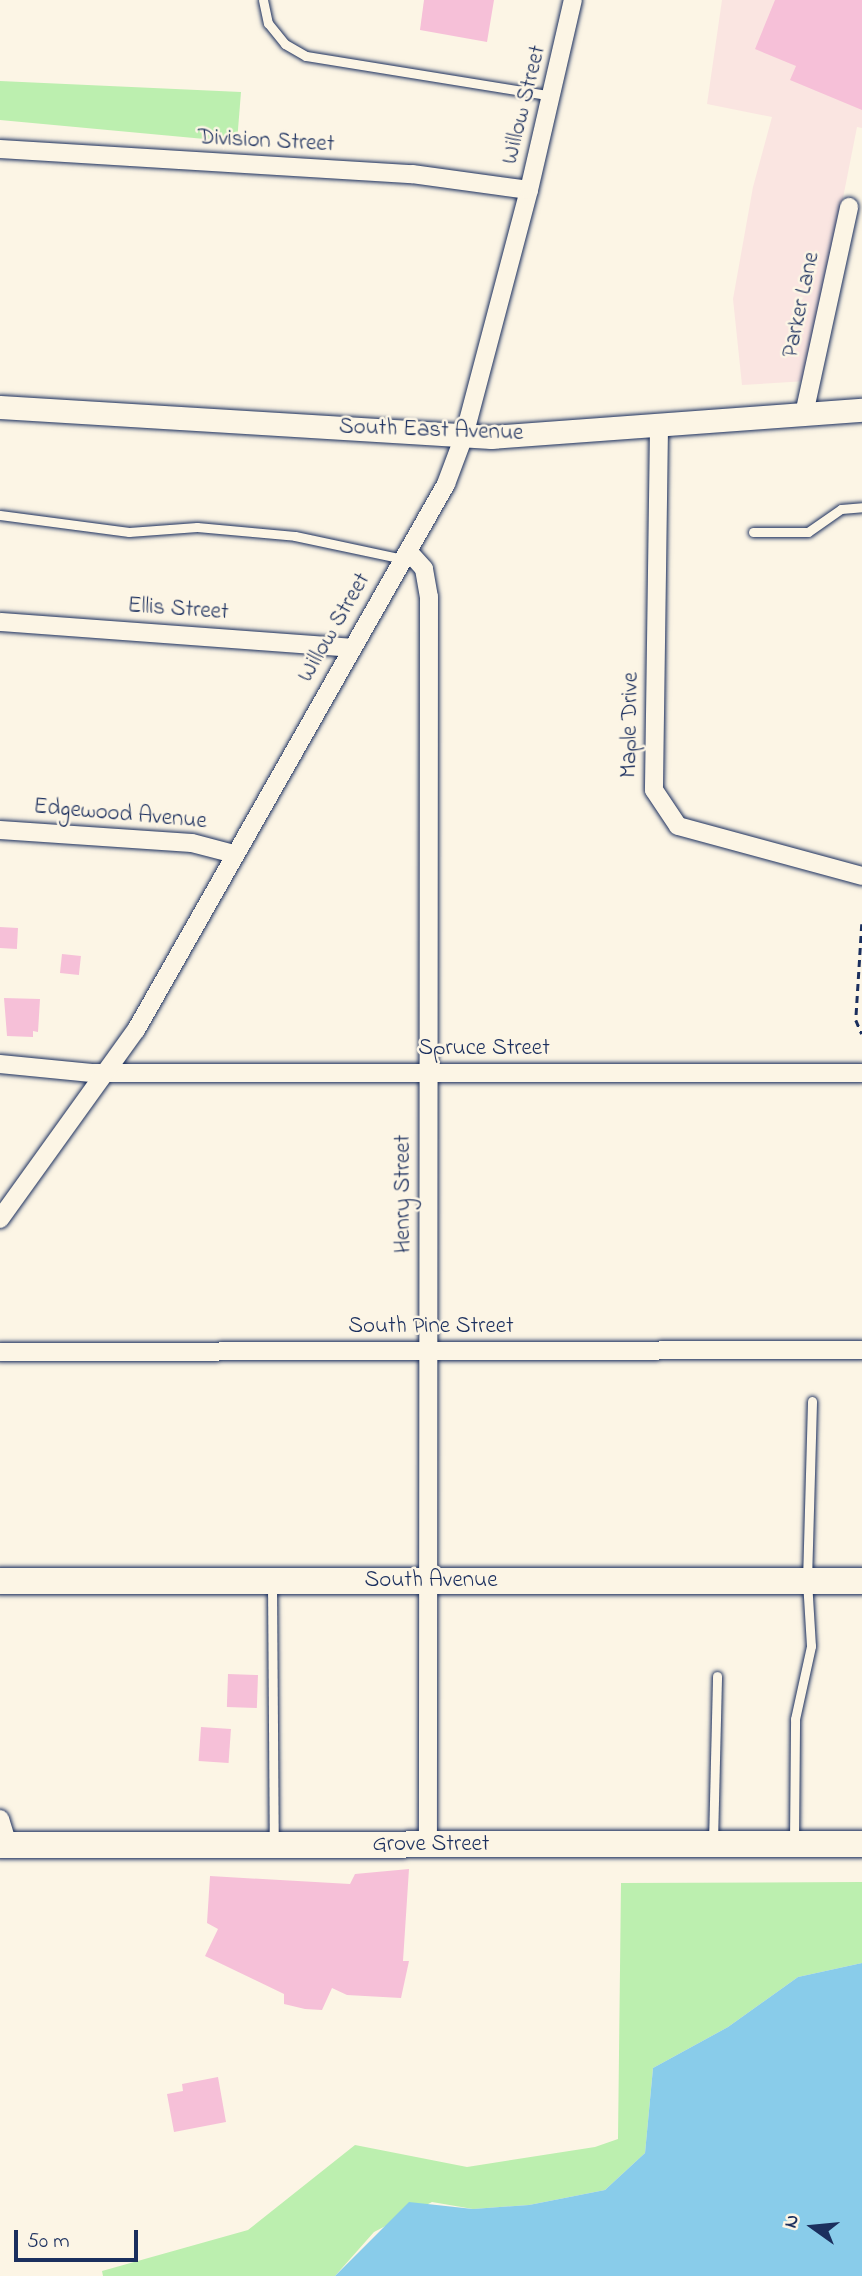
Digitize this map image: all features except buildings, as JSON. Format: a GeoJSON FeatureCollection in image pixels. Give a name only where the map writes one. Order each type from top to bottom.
{"type":"FeatureCollection","features":[{"type":"Feature","properties":{"kind":"main road","name":"South Avenue"},"geometry":{"type":"LineString","coordinates":[[0,1581],[862,1581]]}},
{"type":"Feature","properties":{"kind":"main road","name":"Grove Street"},"geometry":{"type":"LineString","coordinates":[[4,1845],[862,1844]]}},
{"type":"Feature","properties":{"kind":"street","name":"Willow Street"},"geometry":{"type":"LineString","coordinates":[[0,1219],[136,1030],[234,853],[446,484],[464,436],[529,190],[573,0]]}},
{"type":"Feature","properties":{"kind":"street","name":"Division Street"},"geometry":{"type":"LineString","coordinates":[[0,149],[412,174],[529,190]]}},
{"type":"Feature","properties":{"kind":"street","name":"Parker Lane"},"geometry":{"type":"LineString","coordinates":[[804,414],[849,206]]}},
{"type":"Feature","properties":{"kind":"street","name":"South East Avenue"},"geometry":{"type":"LineString","coordinates":[[0,407],[464,436],[659,428],[862,410]]}},
{"type":"Feature","properties":{"kind":"street","name":"Maple Drive"},"geometry":{"type":"LineString","coordinates":[[659,428],[654,790],[678,826],[862,876]]}},
{"type":"Feature","properties":{"kind":"street","name":"Henry Street"},"geometry":{"type":"LineString","coordinates":[[405,555],[424,569],[429,597],[428,1844]]}},
{"type":"Feature","properties":{"kind":"street","name":"Ellis Street"},"geometry":{"type":"LineString","coordinates":[[0,622],[352,648]]}},
{"type":"Feature","properties":{"kind":"street","name":"Edgewood Avenue"},"geometry":{"type":"LineString","coordinates":[[0,830],[192,842],[234,853]]}},
{"type":"Feature","properties":{"kind":"street","name":"Spruce Street"},"geometry":{"type":"LineString","coordinates":[[0,1064],[107,1073],[862,1073]]}},
{"type":"Feature","properties":{"kind":"street","name":"South Pine Street"},"geometry":{"type":"LineString","coordinates":[[0,1352],[862,1350]]}},
{"type":"Feature","properties":{"kind":"street"},"geometry":{"type":"LineString","coordinates":[[0,1819],[4,1845]]}},
{"type":"Feature","properties":{"kind":"lane"},"geometry":{"type":"LineString","coordinates":[[263,0],[268,23],[285,44],[306,56],[552,96]]}},
{"type":"Feature","properties":{"kind":"lane"},"geometry":{"type":"LineString","coordinates":[[753,532],[808,532],[841,509],[862,508]]}},
{"type":"Feature","properties":{"kind":"lane"},"geometry":{"type":"LineString","coordinates":[[0,515],[129,532],[197,527],[295,536],[405,555]]}},
{"type":"Feature","properties":{"kind":"lane"},"geometry":{"type":"LineString","coordinates":[[794,1844],[795,1719],[811,1646],[807,1581],[811,1401]]}},
{"type":"Feature","properties":{"kind":"lane"},"geometry":{"type":"LineString","coordinates":[[272,1581],[274,1844]]}},
{"type":"Feature","properties":{"kind":"lane"},"geometry":{"type":"LineString","coordinates":[[713,1844],[717,1676]]}},
{"type":"Feature","properties":{"kind":"path"},"geometry":{"type":"LineString","coordinates":[[862,924],[856,1020],[862,1034]]}},
{"type":"Feature","properties":{"kind":"shaded area"},"geometry":{"type":"Polygon","coordinates":[[[722,0],[862,0],[862,128],[857,127],[807,381],[742,385],[733,299],[753,187],[772,117],[707,104],[722,0]]]}},
{"type":"Feature","properties":{"kind":"green space"},"geometry":{"type":"Polygon","coordinates":[[[0,81],[241,92],[237,142],[0,120],[0,81]]]}},
{"type":"Feature","properties":{"kind":"green space"},"geometry":{"type":"Polygon","coordinates":[[[862,1882],[862,1963],[798,1977],[728,2027],[653,2068],[645,2153],[605,2190],[529,2205],[473,2209],[432,2202],[374,2232],[335,2276],[103,2276],[102,2271],[248,2230],[355,2145],[467,2167],[595,2147],[618,2139],[621,1883],[862,1882]]]}},
{"type":"Feature","properties":{"kind":"water"},"geometry":{"type":"Polygon","coordinates":[[[862,1963],[862,2276],[335,2276],[409,2202],[473,2209],[529,2205],[605,2190],[645,2153],[653,2068],[728,2027],[798,1977],[862,1963]]]}}]}
